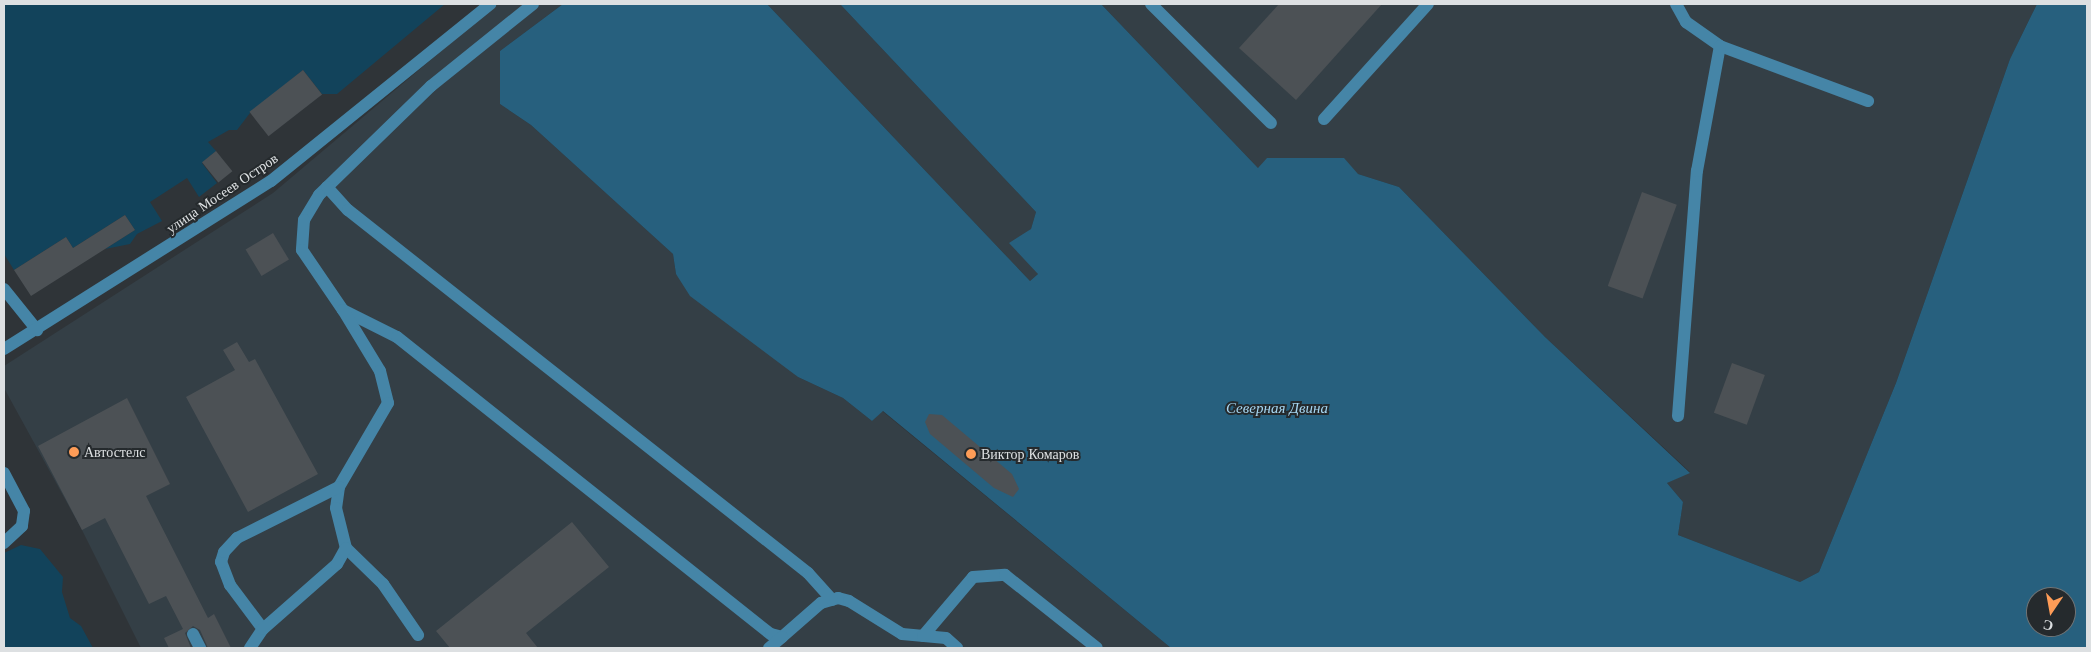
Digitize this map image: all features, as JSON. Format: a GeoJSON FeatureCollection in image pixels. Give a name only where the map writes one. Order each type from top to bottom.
{"type":"FeatureCollection","features":[{"type":"Feature","properties":{"kind":"street","name":"улица Мосеев Остров"},"geometry":{"type":"LineString","coordinates":[[4,349],[271,181],[490,4]]}},
{"type":"Feature","properties":{"kind":"street"},"geometry":{"type":"LineString","coordinates":[[418,635],[383,584],[346,548],[336,508],[339,487],[388,403],[380,371],[343,310],[302,250],[304,220],[327,188],[431,86],[533,4]]}},
{"type":"Feature","properties":{"kind":"street"},"geometry":{"type":"LineString","coordinates":[[1151,4],[1271,123]]}},
{"type":"Feature","properties":{"kind":"street"},"geometry":{"type":"LineString","coordinates":[[1324,119],[1428,4]]}},
{"type":"Feature","properties":{"kind":"street"},"geometry":{"type":"LineString","coordinates":[[1676,4],[1686,22],[1720,46],[1868,101]]}},
{"type":"Feature","properties":{"kind":"street"},"geometry":{"type":"LineString","coordinates":[[1678,416],[1696,171],[1720,46]]}},
{"type":"Feature","properties":{"kind":"street"},"geometry":{"type":"LineString","coordinates":[[327,188],[348,210],[808,572],[832,600]]}},
{"type":"Feature","properties":{"kind":"street"},"geometry":{"type":"LineString","coordinates":[[4,289],[36,330]]}},
{"type":"Feature","properties":{"kind":"street"},"geometry":{"type":"LineString","coordinates":[[343,310],[397,337],[771,634],[782,637]]}},
{"type":"Feature","properties":{"kind":"street"},"geometry":{"type":"LineString","coordinates":[[4,473],[24,512],[22,526],[4,543]]}},
{"type":"Feature","properties":{"kind":"street"},"geometry":{"type":"LineString","coordinates":[[263,629],[230,585],[221,562],[224,552],[238,538],[339,487]]}},
{"type":"Feature","properties":{"kind":"street"},"geometry":{"type":"LineString","coordinates":[[250,648],[263,629],[337,564],[346,548]]}},
{"type":"Feature","properties":{"kind":"street"},"geometry":{"type":"LineString","coordinates":[[923,636],[973,577],[1005,575],[1097,648]]}},
{"type":"Feature","properties":{"kind":"street"},"geometry":{"type":"LineString","coordinates":[[769,648],[821,603],[832,600],[849,601],[902,634],[946,638],[957,648]]}},
{"type":"Feature","properties":{"kind":"street"},"geometry":{"type":"LineString","coordinates":[[193,634],[200,648]]}},
{"type":"Feature","properties":{"kind":"shaded area"},"geometry":{"type":"Polygon","coordinates":[[[4,4],[445,4],[337,94],[322,94],[303,70],[250,113],[237,130],[229,130],[208,142],[216,151],[202,163],[217,183],[199,197],[187,178],[150,202],[162,221],[137,234],[130,244],[105,249],[135,230],[125,215],[73,248],[66,237],[14,270],[4,254],[4,4]]]}},
{"type":"Feature","properties":{"kind":"shaded area"},"geometry":{"type":"Polygon","coordinates":[[[497,4],[563,4],[500,51],[500,104],[531,125],[673,254],[676,274],[798,377],[843,398],[872,421],[882,411],[1171,648],[141,648],[82,530],[4,388],[4,366],[273,193],[497,4]]]}},
{"type":"Feature","properties":{"kind":"shaded area"},"geometry":{"type":"Polygon","coordinates":[[[767,4],[840,4],[1036,212],[1031,229],[1020,238],[1038,274],[1030,281],[767,4]]]}},
{"type":"Feature","properties":{"kind":"shaded area"},"geometry":{"type":"Polygon","coordinates":[[[1101,4],[2037,4],[2010,59],[1896,383],[1819,572],[1800,582],[1678,535],[1683,502],[1667,483],[1690,472],[1545,337],[1399,187],[1358,174],[1259,169],[1101,4]]]}},
{"type":"Feature","properties":{"kind":"shaded area"},"geometry":{"type":"Polygon","coordinates":[[[21,545],[40,549],[63,577],[62,592],[70,618],[81,626],[93,648],[4,648],[4,553],[21,545]]]}},
{"type":"Feature","properties":{"kind":"water","name":"Северная Двина"},"geometry":{"type":"Polygon","coordinates":[[[563,4],[767,4],[1030,281],[1038,274],[1009,243],[1031,229],[1036,212],[840,4],[1101,4],[1258,168],[1267,158],[1344,158],[1358,174],[1399,187],[1545,337],[1690,473],[1667,483],[1683,502],[1678,535],[1800,582],[1819,572],[1896,383],[2010,59],[2037,4],[2087,4],[2087,648],[1171,648],[883,411],[872,421],[843,398],[798,377],[690,296],[676,274],[673,254],[531,125],[500,104],[500,51],[563,4]]]}},
{"type":"Feature","properties":{"kind":"building"},"geometry":{"type":"Polygon","coordinates":[[[1279,4],[1382,4],[1296,100],[1239,48],[1279,4]]]}},
{"type":"Feature","properties":{"kind":"building"},"geometry":{"type":"Polygon","coordinates":[[[303,70],[322,94],[269,136],[249,112],[303,70]]]}},
{"type":"Feature","properties":{"kind":"building"},"geometry":{"type":"Polygon","coordinates":[[[216,151],[232,171],[218,183],[202,162],[216,151]]]}},
{"type":"Feature","properties":{"kind":"building"},"geometry":{"type":"Polygon","coordinates":[[[1642,192],[1677,205],[1643,299],[1608,286],[1642,192]]]}},
{"type":"Feature","properties":{"kind":"building"},"geometry":{"type":"Polygon","coordinates":[[[125,215],[135,230],[31,296],[14,270],[66,237],[73,248],[125,215]]]}},
{"type":"Feature","properties":{"kind":"building"},"geometry":{"type":"Polygon","coordinates":[[[273,233],[289,260],[262,276],[246,249],[273,233]]]}},
{"type":"Feature","properties":{"kind":"building"},"geometry":{"type":"Polygon","coordinates":[[[237,342],[249,362],[255,359],[318,474],[248,512],[186,397],[235,370],[223,350],[237,342]]]}},
{"type":"Feature","properties":{"kind":"building"},"geometry":{"type":"Polygon","coordinates":[[[1732,363],[1765,375],[1747,425],[1714,413],[1732,363]]]}},
{"type":"Feature","properties":{"kind":"building"},"geometry":{"type":"Polygon","coordinates":[[[127,398],[170,484],[146,496],[208,618],[214,614],[231,648],[208,648],[200,630],[193,626],[185,633],[191,648],[169,648],[164,638],[183,629],[166,596],[149,604],[105,518],[82,530],[38,446],[127,398]]]}},
{"type":"Feature","properties":{"kind":"building","name":"Виктор Комаров"},"geometry":{"type":"Polygon","coordinates":[[[929,414],[942,415],[1012,474],[1019,489],[1013,497],[994,488],[930,434],[925,422],[929,414]]]}},
{"type":"Feature","properties":{"kind":"building"},"geometry":{"type":"Polygon","coordinates":[[[572,522],[609,567],[526,633],[538,648],[450,648],[436,631],[572,522]]]}},
{"type":"Feature","properties":{"kind":"place","name":"Автостелс"},"geometry":{"type":"Point","coordinates":[74,452]}},
{"type":"Feature","properties":{"kind":"place","name":"Виктор Комаров"},"geometry":{"type":"Point","coordinates":[971,454]}}]}
